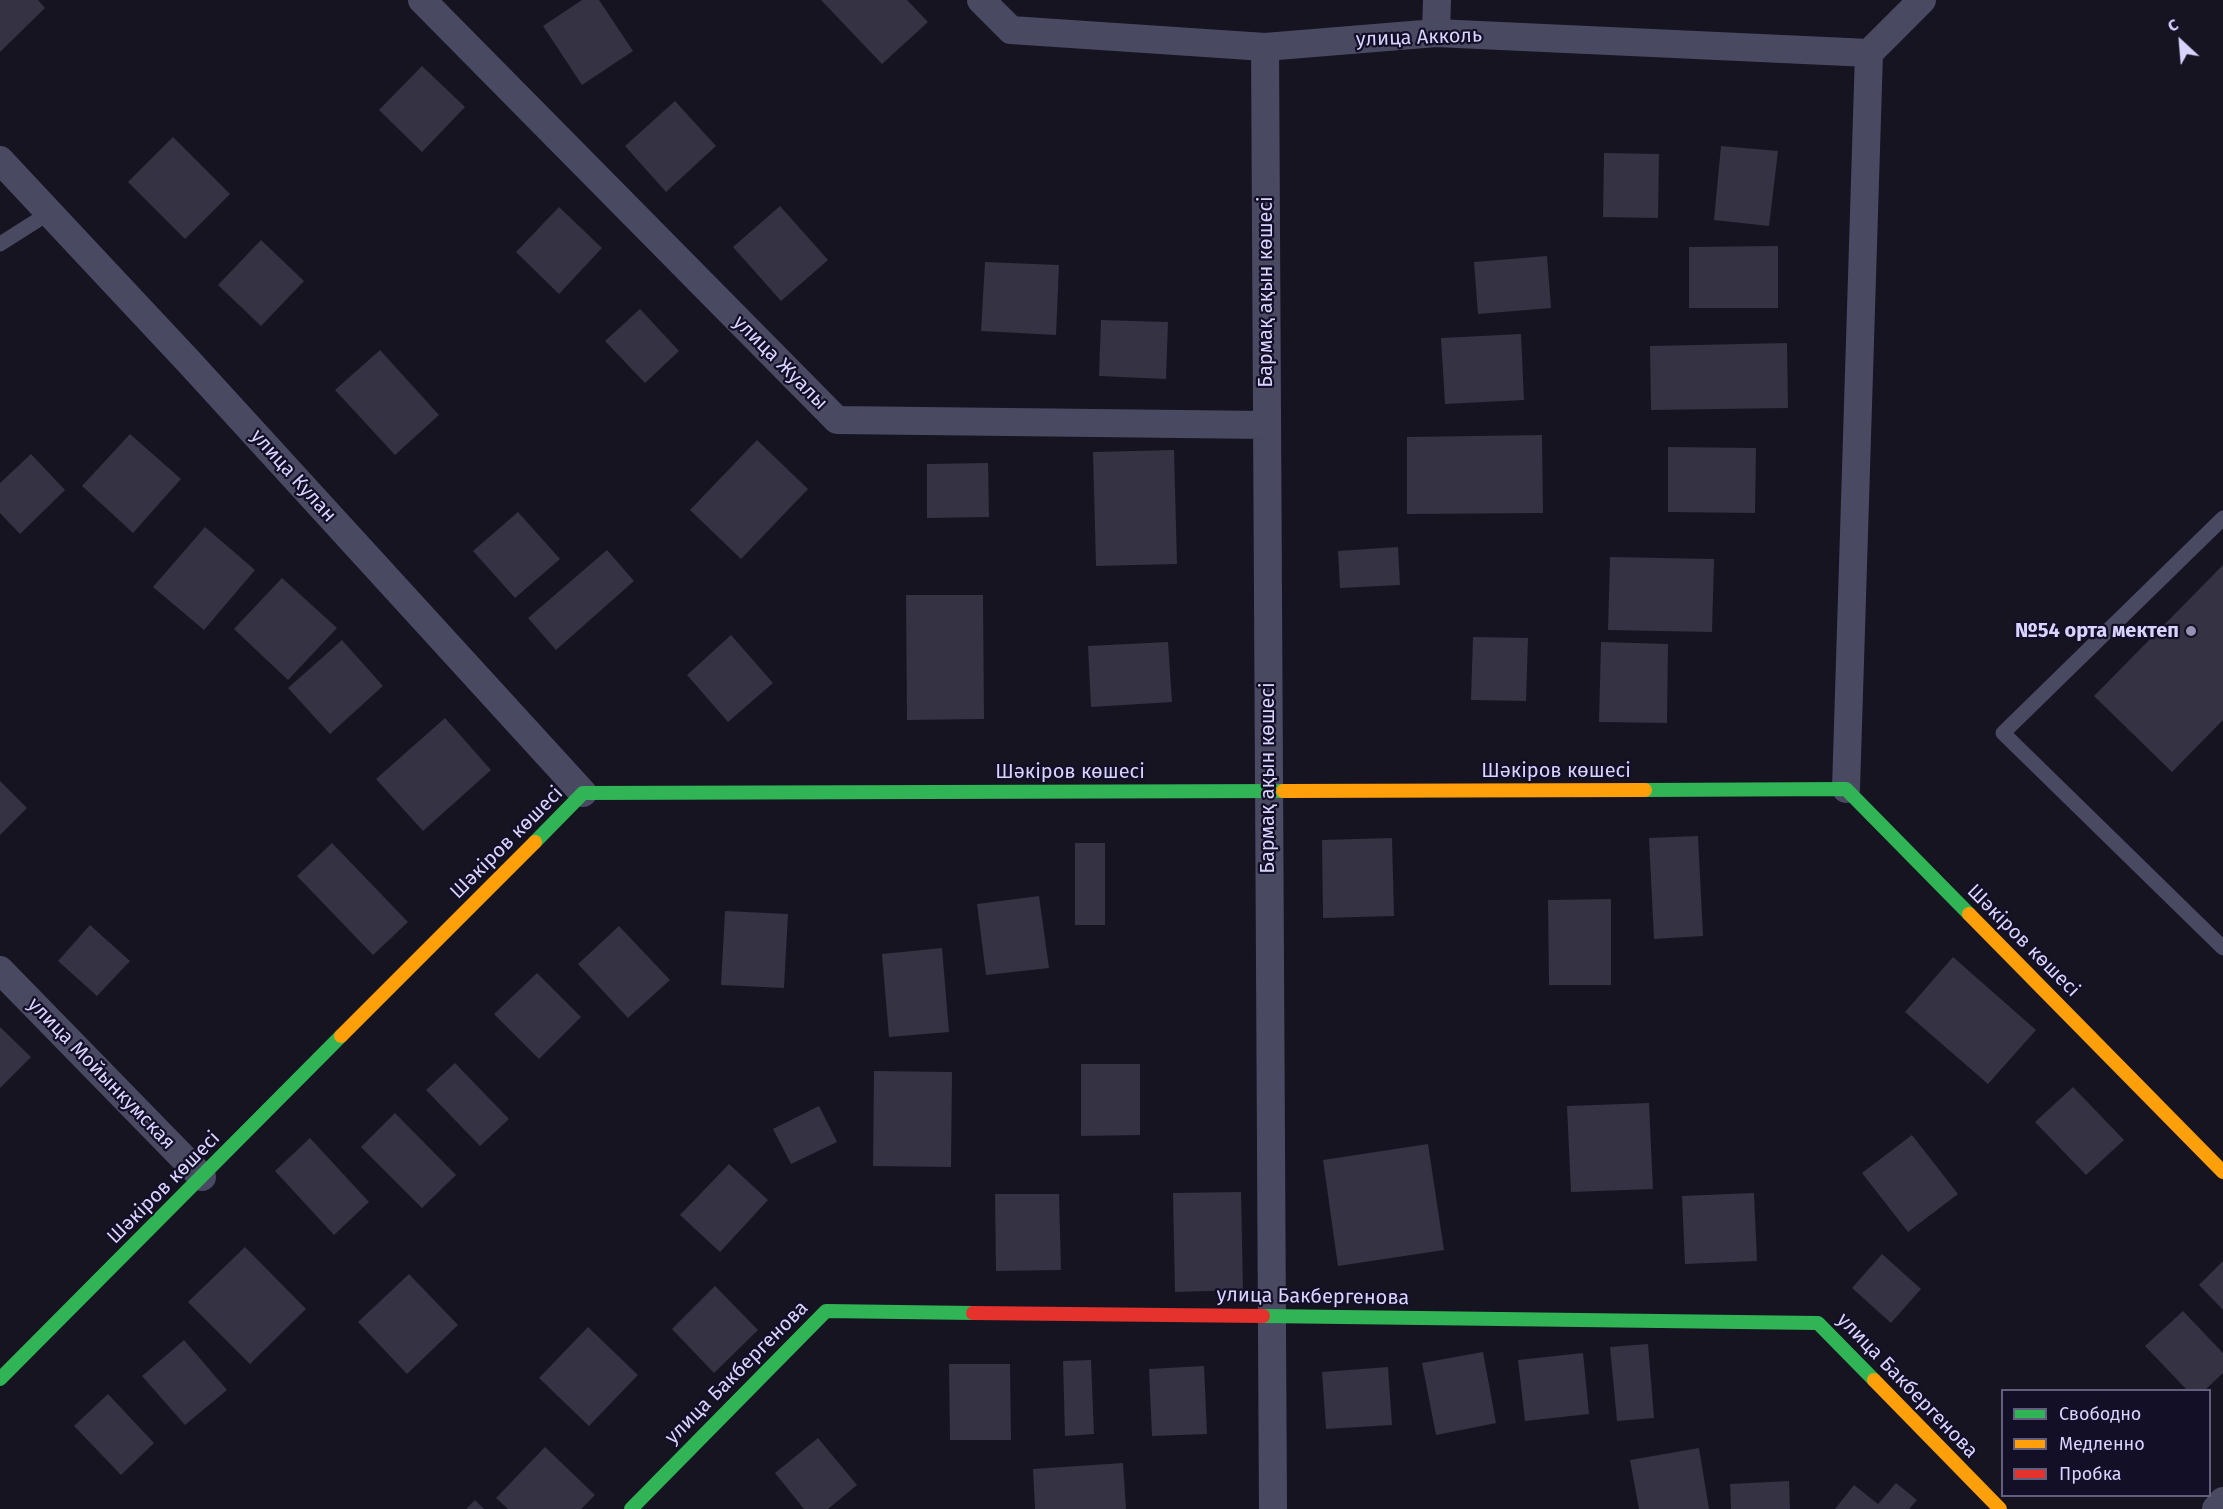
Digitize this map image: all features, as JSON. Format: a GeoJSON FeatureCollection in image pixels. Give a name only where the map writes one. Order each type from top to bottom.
{"type":"FeatureCollection","features":[{"type":"Feature","properties":{"kind":"street","name":"улица Жуалы"},"geometry":{"type":"LineString","coordinates":[[422,0],[837,420],[1266,425]]}},
{"type":"Feature","properties":{"kind":"street","name":"улица Акколь"},"geometry":{"type":"LineString","coordinates":[[981,0],[1011,30],[1264,47],[1436,33],[1869,53]]}},
{"type":"Feature","properties":{"kind":"street"},"geometry":{"type":"LineString","coordinates":[[1436,33],[1437,0]]}},
{"type":"Feature","properties":{"kind":"street"},"geometry":{"type":"LineString","coordinates":[[1846,789],[1869,53],[1922,0]]}},
{"type":"Feature","properties":{"kind":"street","name":"Бармақ ақын көшесі"},"geometry":{"type":"LineString","coordinates":[[1264,47],[1273,1509]]}},
{"type":"Feature","properties":{"kind":"street","name":"улица Кулан"},"geometry":{"type":"LineString","coordinates":[[0,160],[206,380],[583,794]]}},
{"type":"Feature","properties":{"kind":"street","name":"Шәкіров көшесі"},"geometry":{"type":"LineString","coordinates":[[0,1379],[583,794],[1846,789],[2223,1172]]}},
{"type":"Feature","properties":{"kind":"street","name":"улица Мойынкумская"},"geometry":{"type":"LineString","coordinates":[[0,970],[202,1177]]}},
{"type":"Feature","properties":{"kind":"street","name":"улица Бакбергенова"},"geometry":{"type":"LineString","coordinates":[[631,1509],[826,1311],[1818,1323],[2000,1509]]}},
{"type":"Feature","properties":{"kind":"street"},"geometry":{"type":"LineString","coordinates":[[2216,1509],[2223,1501]]}},
{"type":"Feature","properties":{"kind":"lane"},"geometry":{"type":"LineString","coordinates":[[0,244],[49,213]]}},
{"type":"Feature","properties":{"kind":"lane"},"geometry":{"type":"LineString","coordinates":[[2223,518],[2004,733],[2223,948]]}},
{"type":"Feature","properties":{"kind":"building"},"geometry":{"type":"Polygon","coordinates":[[[0,0],[38,0],[45,8],[0,52],[0,0]]]}},
{"type":"Feature","properties":{"kind":"building"},"geometry":{"type":"Polygon","coordinates":[[[582,0],[599,0],[633,51],[582,85],[543,26],[582,0]]]}},
{"type":"Feature","properties":{"kind":"building"},"geometry":{"type":"Polygon","coordinates":[[[821,0],[907,0],[928,22],[882,64],[821,0]]]}},
{"type":"Feature","properties":{"kind":"building"},"geometry":{"type":"Polygon","coordinates":[[[422,66],[465,107],[422,152],[379,110],[422,66]]]}},
{"type":"Feature","properties":{"kind":"building"},"geometry":{"type":"Polygon","coordinates":[[[675,101],[716,146],[666,192],[625,146],[675,101]]]}},
{"type":"Feature","properties":{"kind":"building"},"geometry":{"type":"Polygon","coordinates":[[[173,137],[230,194],[185,239],[128,182],[173,137]]]}},
{"type":"Feature","properties":{"kind":"building"},"geometry":{"type":"Polygon","coordinates":[[[1721,146],[1778,151],[1769,226],[1714,220],[1721,146]]]}},
{"type":"Feature","properties":{"kind":"building"},"geometry":{"type":"Polygon","coordinates":[[[1604,153],[1659,154],[1658,218],[1603,217],[1604,153]]]}},
{"type":"Feature","properties":{"kind":"building"},"geometry":{"type":"Polygon","coordinates":[[[780,206],[828,260],[781,301],[733,247],[780,206]]]}},
{"type":"Feature","properties":{"kind":"building"},"geometry":{"type":"Polygon","coordinates":[[[559,207],[602,248],[559,294],[516,252],[559,207]]]}},
{"type":"Feature","properties":{"kind":"building"},"geometry":{"type":"Polygon","coordinates":[[[261,240],[304,281],[261,326],[218,285],[261,240]]]}},
{"type":"Feature","properties":{"kind":"building"},"geometry":{"type":"Polygon","coordinates":[[[1778,246],[1778,308],[1689,308],[1689,247],[1778,246]]]}},
{"type":"Feature","properties":{"kind":"building"},"geometry":{"type":"Polygon","coordinates":[[[1547,256],[1551,308],[1478,314],[1474,262],[1547,256]]]}},
{"type":"Feature","properties":{"kind":"building"},"geometry":{"type":"Polygon","coordinates":[[[985,262],[1059,265],[1056,335],[981,331],[985,262]]]}},
{"type":"Feature","properties":{"kind":"building"},"geometry":{"type":"Polygon","coordinates":[[[640,309],[679,351],[645,383],[605,341],[640,309]]]}},
{"type":"Feature","properties":{"kind":"building"},"geometry":{"type":"Polygon","coordinates":[[[1101,320],[1168,322],[1166,379],[1099,376],[1101,320]]]}},
{"type":"Feature","properties":{"kind":"building"},"geometry":{"type":"Polygon","coordinates":[[[1521,334],[1524,400],[1445,404],[1441,338],[1521,334]]]}},
{"type":"Feature","properties":{"kind":"building"},"geometry":{"type":"Polygon","coordinates":[[[1787,343],[1788,408],[1651,410],[1650,346],[1787,343]]]}},
{"type":"Feature","properties":{"kind":"building"},"geometry":{"type":"Polygon","coordinates":[[[380,350],[439,415],[395,455],[335,390],[380,350]]]}},
{"type":"Feature","properties":{"kind":"building"},"geometry":{"type":"Polygon","coordinates":[[[130,434],[181,479],[133,533],[82,486],[130,434]]]}},
{"type":"Feature","properties":{"kind":"building"},"geometry":{"type":"Polygon","coordinates":[[[1542,435],[1543,513],[1407,514],[1407,437],[1542,435]]]}},
{"type":"Feature","properties":{"kind":"building"},"geometry":{"type":"Polygon","coordinates":[[[757,440],[808,489],[741,559],[690,510],[757,440]]]}},
{"type":"Feature","properties":{"kind":"building"},"geometry":{"type":"Polygon","coordinates":[[[1668,447],[1756,448],[1755,513],[1668,512],[1668,447]]]}},
{"type":"Feature","properties":{"kind":"building"},"geometry":{"type":"Polygon","coordinates":[[[1174,450],[1177,564],[1096,566],[1093,452],[1174,450]]]}},
{"type":"Feature","properties":{"kind":"building"},"geometry":{"type":"Polygon","coordinates":[[[31,454],[65,490],[20,534],[0,513],[0,483],[31,454]]]}},
{"type":"Feature","properties":{"kind":"building"},"geometry":{"type":"Polygon","coordinates":[[[988,463],[989,517],[927,518],[927,464],[988,463]]]}},
{"type":"Feature","properties":{"kind":"building"},"geometry":{"type":"Polygon","coordinates":[[[518,512],[560,559],[515,598],[473,551],[518,512]]]}},
{"type":"Feature","properties":{"kind":"building"},"geometry":{"type":"Polygon","coordinates":[[[205,527],[255,570],[204,630],[153,587],[205,527]]]}},
{"type":"Feature","properties":{"kind":"building"},"geometry":{"type":"Polygon","coordinates":[[[1398,547],[1400,585],[1340,588],[1338,551],[1398,547]]]}},
{"type":"Feature","properties":{"kind":"building"},"geometry":{"type":"Polygon","coordinates":[[[607,550],[634,581],[556,650],[528,618],[607,550]]]}},
{"type":"Feature","properties":{"kind":"building"},"geometry":{"type":"Polygon","coordinates":[[[1610,557],[1714,559],[1712,632],[1608,630],[1610,557]]]}},
{"type":"Feature","properties":{"kind":"building","name":"№54 орта мектеп"},"geometry":{"type":"Polygon","coordinates":[[[2223,565],[2223,720],[2172,772],[2094,696],[2223,565]]]}},
{"type":"Feature","properties":{"kind":"building"},"geometry":{"type":"Polygon","coordinates":[[[282,578],[337,628],[288,680],[234,629],[282,578]]]}},
{"type":"Feature","properties":{"kind":"building"},"geometry":{"type":"Polygon","coordinates":[[[906,595],[983,595],[984,719],[907,720],[906,595]]]}},
{"type":"Feature","properties":{"kind":"building"},"geometry":{"type":"Polygon","coordinates":[[[731,635],[773,683],[728,722],[687,675],[731,635]]]}},
{"type":"Feature","properties":{"kind":"building"},"geometry":{"type":"Polygon","coordinates":[[[1473,637],[1528,638],[1526,701],[1471,700],[1473,637]]]}},
{"type":"Feature","properties":{"kind":"building"},"geometry":{"type":"Polygon","coordinates":[[[342,640],[383,686],[330,734],[288,688],[342,640]]]}},
{"type":"Feature","properties":{"kind":"building"},"geometry":{"type":"Polygon","coordinates":[[[1168,642],[1172,702],[1091,707],[1088,646],[1168,642]]]}},
{"type":"Feature","properties":{"kind":"building"},"geometry":{"type":"Polygon","coordinates":[[[1601,642],[1668,644],[1667,723],[1599,722],[1601,642]]]}},
{"type":"Feature","properties":{"kind":"building"},"geometry":{"type":"Polygon","coordinates":[[[445,718],[491,770],[423,831],[376,779],[445,718]]]}},
{"type":"Feature","properties":{"kind":"building"},"geometry":{"type":"Polygon","coordinates":[[[0,781],[27,808],[0,835],[0,781]]]}},
{"type":"Feature","properties":{"kind":"building"},"geometry":{"type":"Polygon","coordinates":[[[1698,836],[1703,936],[1654,939],[1649,838],[1698,836]]]}},
{"type":"Feature","properties":{"kind":"building"},"geometry":{"type":"Polygon","coordinates":[[[1392,838],[1394,916],[1323,918],[1322,840],[1392,838]]]}},
{"type":"Feature","properties":{"kind":"building"},"geometry":{"type":"Polygon","coordinates":[[[332,843],[408,922],[373,955],[297,876],[332,843]]]}},
{"type":"Feature","properties":{"kind":"building"},"geometry":{"type":"Polygon","coordinates":[[[1075,843],[1105,843],[1105,925],[1075,925],[1075,843]]]}},
{"type":"Feature","properties":{"kind":"building"},"geometry":{"type":"Polygon","coordinates":[[[1039,896],[1049,968],[986,975],[977,904],[1039,896]]]}},
{"type":"Feature","properties":{"kind":"building"},"geometry":{"type":"Polygon","coordinates":[[[1611,899],[1611,985],[1549,985],[1548,900],[1611,899]]]}},
{"type":"Feature","properties":{"kind":"building"},"geometry":{"type":"Polygon","coordinates":[[[725,911],[788,914],[784,988],[721,985],[725,911]]]}},
{"type":"Feature","properties":{"kind":"building"},"geometry":{"type":"Polygon","coordinates":[[[90,925],[130,961],[97,996],[58,961],[90,925]]]}},
{"type":"Feature","properties":{"kind":"building"},"geometry":{"type":"Polygon","coordinates":[[[619,926],[670,980],[628,1018],[578,964],[619,926]]]}},
{"type":"Feature","properties":{"kind":"building"},"geometry":{"type":"Polygon","coordinates":[[[942,948],[949,1032],[889,1037],[882,954],[942,948]]]}},
{"type":"Feature","properties":{"kind":"building"},"geometry":{"type":"Polygon","coordinates":[[[1953,957],[2036,1030],[1988,1084],[1905,1012],[1953,957]]]}},
{"type":"Feature","properties":{"kind":"building"},"geometry":{"type":"Polygon","coordinates":[[[537,973],[581,1017],[539,1059],[494,1014],[537,973]]]}},
{"type":"Feature","properties":{"kind":"building"},"geometry":{"type":"Polygon","coordinates":[[[0,1027],[31,1057],[0,1088],[0,1027]]]}},
{"type":"Feature","properties":{"kind":"building"},"geometry":{"type":"Polygon","coordinates":[[[455,1063],[509,1119],[480,1146],[426,1090],[455,1063]]]}},
{"type":"Feature","properties":{"kind":"building"},"geometry":{"type":"Polygon","coordinates":[[[1081,1064],[1140,1064],[1140,1135],[1081,1136],[1081,1064]]]}},
{"type":"Feature","properties":{"kind":"building"},"geometry":{"type":"Polygon","coordinates":[[[874,1071],[952,1072],[951,1167],[873,1166],[874,1071]]]}},
{"type":"Feature","properties":{"kind":"building"},"geometry":{"type":"Polygon","coordinates":[[[2073,1087],[2124,1140],[2086,1175],[2035,1122],[2073,1087]]]}},
{"type":"Feature","properties":{"kind":"building"},"geometry":{"type":"Polygon","coordinates":[[[1649,1103],[1653,1189],[1571,1192],[1567,1106],[1649,1103]]]}},
{"type":"Feature","properties":{"kind":"building"},"geometry":{"type":"Polygon","coordinates":[[[819,1106],[837,1142],[791,1164],[773,1129],[819,1106]]]}},
{"type":"Feature","properties":{"kind":"building"},"geometry":{"type":"Polygon","coordinates":[[[395,1113],[456,1175],[422,1208],[361,1147],[395,1113]]]}},
{"type":"Feature","properties":{"kind":"building"},"geometry":{"type":"Polygon","coordinates":[[[1912,1135],[1958,1194],[1908,1232],[1862,1173],[1912,1135]]]}},
{"type":"Feature","properties":{"kind":"building"},"geometry":{"type":"Polygon","coordinates":[[[310,1138],[369,1202],[334,1235],[275,1171],[310,1138]]]}},
{"type":"Feature","properties":{"kind":"building"},"geometry":{"type":"Polygon","coordinates":[[[1428,1144],[1444,1250],[1338,1266],[1323,1160],[1428,1144]]]}},
{"type":"Feature","properties":{"kind":"building"},"geometry":{"type":"Polygon","coordinates":[[[729,1164],[768,1200],[720,1252],[680,1215],[729,1164]]]}},
{"type":"Feature","properties":{"kind":"building"},"geometry":{"type":"Polygon","coordinates":[[[1241,1192],[1243,1290],[1175,1292],[1173,1193],[1241,1192]]]}},
{"type":"Feature","properties":{"kind":"building"},"geometry":{"type":"Polygon","coordinates":[[[1754,1193],[1757,1261],[1685,1264],[1682,1196],[1754,1193]]]}},
{"type":"Feature","properties":{"kind":"building"},"geometry":{"type":"Polygon","coordinates":[[[995,1194],[1059,1194],[1061,1270],[996,1271],[995,1194]]]}},
{"type":"Feature","properties":{"kind":"building"},"geometry":{"type":"Polygon","coordinates":[[[245,1247],[306,1309],[250,1364],[188,1302],[245,1247]]]}},
{"type":"Feature","properties":{"kind":"building"},"geometry":{"type":"Polygon","coordinates":[[[1882,1254],[1921,1289],[1891,1323],[1852,1288],[1882,1254]]]}},
{"type":"Feature","properties":{"kind":"building"},"geometry":{"type":"Polygon","coordinates":[[[2223,1261],[2223,1310],[2199,1285],[2223,1261]]]}},
{"type":"Feature","properties":{"kind":"building"},"geometry":{"type":"Polygon","coordinates":[[[409,1274],[458,1325],[407,1374],[358,1322],[409,1274]]]}},
{"type":"Feature","properties":{"kind":"building"},"geometry":{"type":"Polygon","coordinates":[[[715,1286],[758,1330],[714,1373],[672,1329],[715,1286]]]}},
{"type":"Feature","properties":{"kind":"building"},"geometry":{"type":"Polygon","coordinates":[[[2183,1311],[2223,1353],[2223,1373],[2206,1389],[2186,1389],[2145,1346],[2183,1311]]]}},
{"type":"Feature","properties":{"kind":"building"},"geometry":{"type":"Polygon","coordinates":[[[588,1327],[638,1375],[589,1426],[539,1378],[588,1327]]]}},
{"type":"Feature","properties":{"kind":"building"},"geometry":{"type":"Polygon","coordinates":[[[184,1340],[227,1390],[185,1425],[142,1376],[184,1340]]]}},
{"type":"Feature","properties":{"kind":"building"},"geometry":{"type":"Polygon","coordinates":[[[1648,1344],[1654,1418],[1617,1421],[1610,1347],[1648,1344]]]}},
{"type":"Feature","properties":{"kind":"building"},"geometry":{"type":"Polygon","coordinates":[[[1483,1352],[1496,1423],[1436,1435],[1422,1363],[1483,1352]]]}},
{"type":"Feature","properties":{"kind":"building"},"geometry":{"type":"Polygon","coordinates":[[[1583,1353],[1589,1414],[1525,1421],[1518,1360],[1583,1353]]]}},
{"type":"Feature","properties":{"kind":"building"},"geometry":{"type":"Polygon","coordinates":[[[1091,1360],[1094,1434],[1065,1436],[1063,1361],[1091,1360]]]}},
{"type":"Feature","properties":{"kind":"building"},"geometry":{"type":"Polygon","coordinates":[[[949,1364],[1010,1364],[1011,1440],[950,1440],[949,1364]]]}},
{"type":"Feature","properties":{"kind":"building"},"geometry":{"type":"Polygon","coordinates":[[[1204,1366],[1207,1434],[1152,1436],[1149,1369],[1204,1366]]]}},
{"type":"Feature","properties":{"kind":"building"},"geometry":{"type":"Polygon","coordinates":[[[1388,1367],[1392,1425],[1326,1429],[1322,1372],[1388,1367]]]}},
{"type":"Feature","properties":{"kind":"building"},"geometry":{"type":"Polygon","coordinates":[[[108,1394],[154,1443],[121,1475],[74,1426],[108,1394]]]}},
{"type":"Feature","properties":{"kind":"building"},"geometry":{"type":"Polygon","coordinates":[[[818,1438],[857,1485],[828,1509],[804,1509],[775,1473],[818,1438]]]}},
{"type":"Feature","properties":{"kind":"building"},"geometry":{"type":"Polygon","coordinates":[[[545,1447],[595,1495],[581,1509],[508,1509],[496,1498],[545,1447]]]}},
{"type":"Feature","properties":{"kind":"building"},"geometry":{"type":"Polygon","coordinates":[[[1699,1448],[1709,1509],[1639,1509],[1630,1460],[1699,1448]]]}},
{"type":"Feature","properties":{"kind":"building"},"geometry":{"type":"Polygon","coordinates":[[[1123,1463],[1126,1509],[1035,1509],[1033,1469],[1123,1463]]]}},
{"type":"Feature","properties":{"kind":"building"},"geometry":{"type":"Polygon","coordinates":[[[1789,1481],[1790,1509],[1731,1509],[1730,1484],[1789,1481]]]}},
{"type":"Feature","properties":{"kind":"building"},"geometry":{"type":"Polygon","coordinates":[[[1896,1483],[1917,1500],[1909,1509],[1835,1509],[1854,1485],[1878,1504],[1896,1483]]]}},
{"type":"Feature","properties":{"kind":"building"},"geometry":{"type":"Polygon","coordinates":[[[475,1500],[484,1509],[466,1509],[475,1500]]]}},
{"type":"Feature","properties":{"kind":"traffic: fast"},"geometry":{"type":"LineString","coordinates":[[1645,790],[1846,789],[1969,914]]}},
{"type":"Feature","properties":{"kind":"traffic: fast"},"geometry":{"type":"LineString","coordinates":[[535,842],[583,793],[1283,791]]}},
{"type":"Feature","properties":{"kind":"traffic: fast"},"geometry":{"type":"LineString","coordinates":[[0,1379],[341,1036]]}},
{"type":"Feature","properties":{"kind":"traffic: fast"},"geometry":{"type":"LineString","coordinates":[[631,1509],[826,1311],[973,1313]]}},
{"type":"Feature","properties":{"kind":"traffic: fast"},"geometry":{"type":"LineString","coordinates":[[1263,1316],[1818,1323],[1874,1380]]}},
{"type":"Feature","properties":{"kind":"traffic: slow"},"geometry":{"type":"LineString","coordinates":[[1283,791],[1645,790]]}},
{"type":"Feature","properties":{"kind":"traffic: slow"},"geometry":{"type":"LineString","coordinates":[[341,1036],[535,842]]}},
{"type":"Feature","properties":{"kind":"traffic: slow"},"geometry":{"type":"LineString","coordinates":[[1969,914],[2223,1172]]}},
{"type":"Feature","properties":{"kind":"traffic: slow"},"geometry":{"type":"LineString","coordinates":[[1874,1380],[2000,1509]]}},
{"type":"Feature","properties":{"kind":"traffic: jam"},"geometry":{"type":"LineString","coordinates":[[973,1313],[1263,1316]]}},
{"type":"Feature","properties":{"kind":"place","name":"№54 орта мектеп"},"geometry":{"type":"Point","coordinates":[2191,631]}}]}
